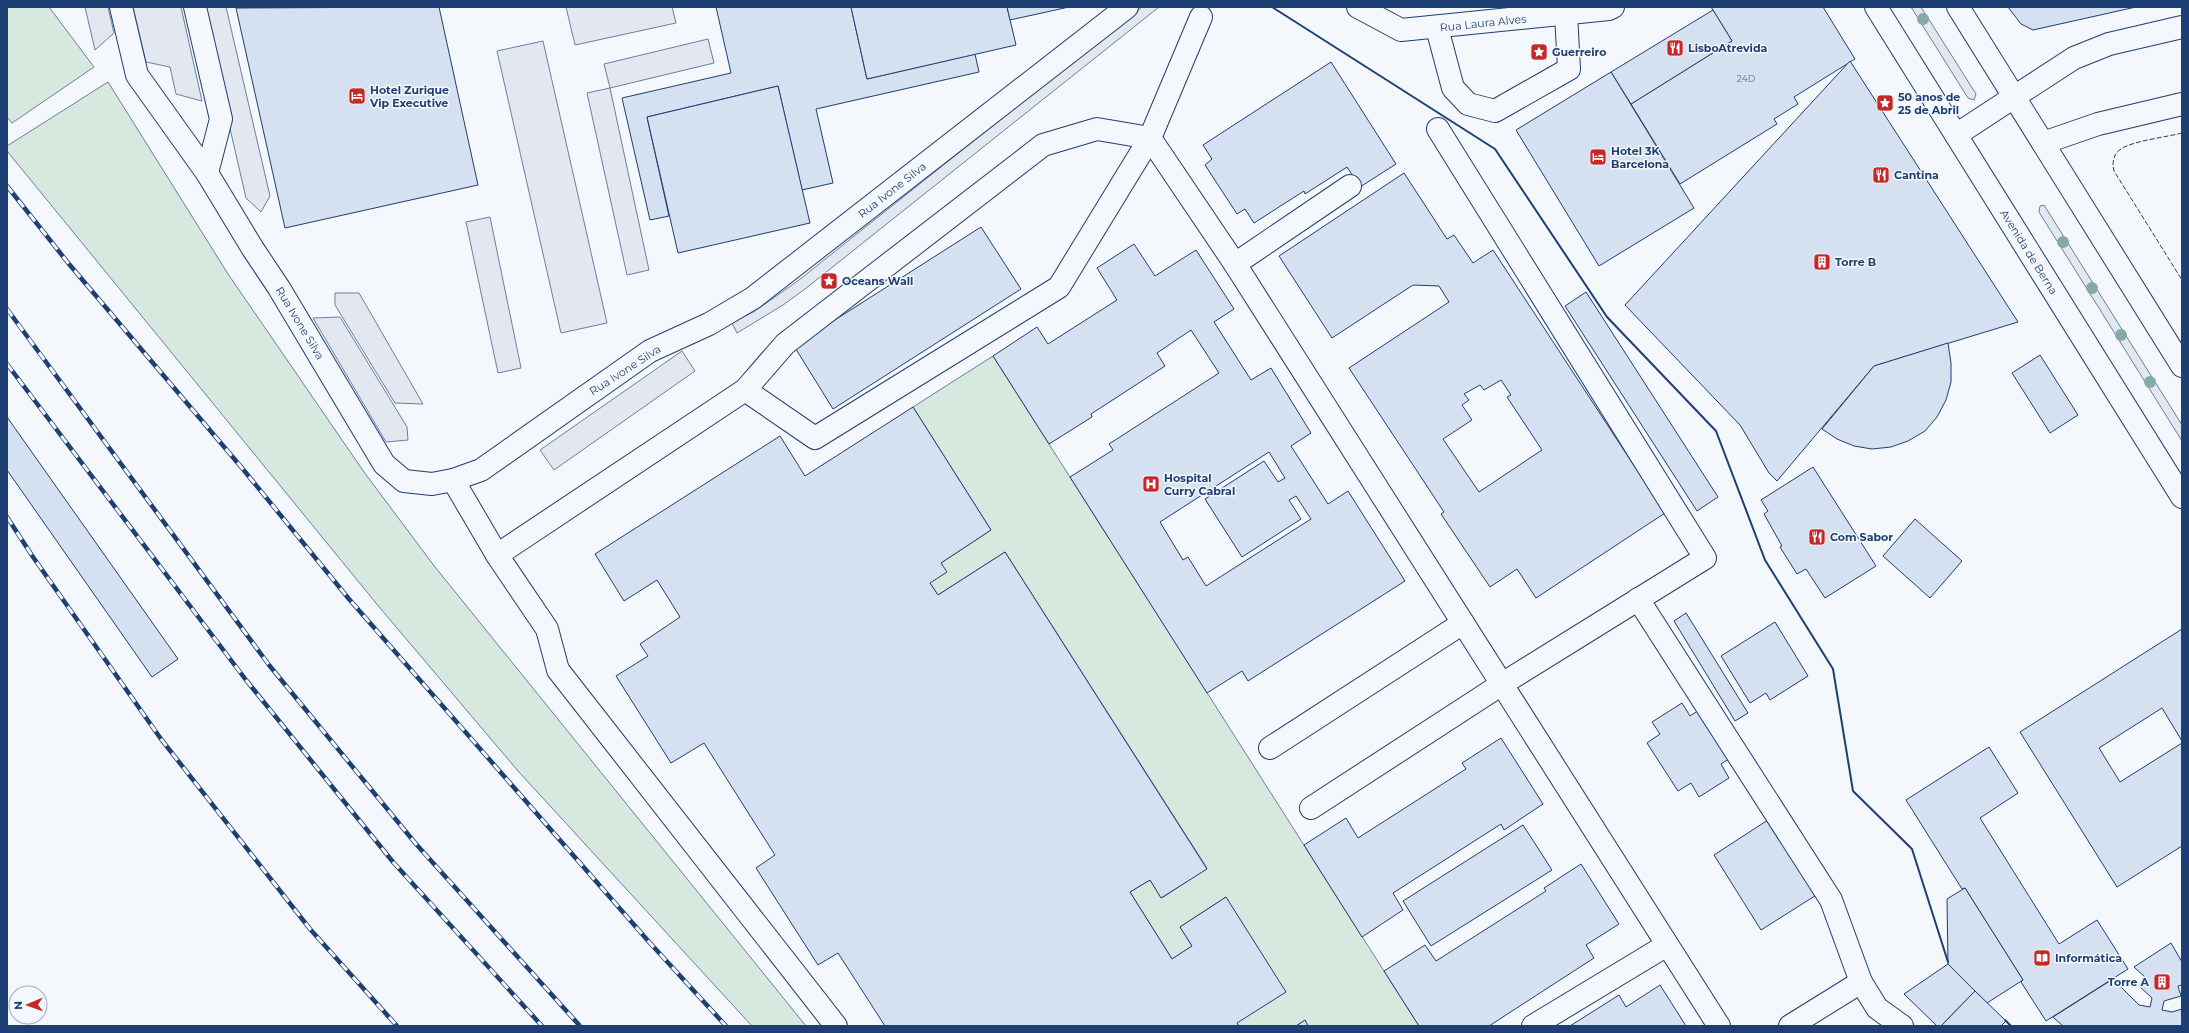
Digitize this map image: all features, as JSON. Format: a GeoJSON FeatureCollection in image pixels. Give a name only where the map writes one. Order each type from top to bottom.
{"type":"FeatureCollection","features":[{"type":"Feature","properties":{"kind":"street","name":"Rua Ivone Silva"},"geometry":{"type":"LineString","coordinates":[[121,7],[137,75],[207,173],[253,249],[280,288],[384,464],[404,481],[432,484],[453,480],[480,470],[650,351],[709,324],[753,298],[1127,7]]}},
{"type":"Feature","properties":{"kind":"street"},"geometry":{"type":"LineString","coordinates":[[195,7],[221,119],[207,173]]}},
{"type":"Feature","properties":{"kind":"street"},"geometry":{"type":"LineString","coordinates":[[1358,7],[1401,30]]}},
{"type":"Feature","properties":{"kind":"street"},"geometry":{"type":"LineString","coordinates":[[1391,7],[1401,30]]}},
{"type":"Feature","properties":{"kind":"street","name":"Rua Laura Alves"},"geometry":{"type":"LineString","coordinates":[[1401,30],[1437,28],[1609,9],[1613,7]]}},
{"type":"Feature","properties":{"kind":"street","name":"Avenida de Berna"},"geometry":{"type":"LineString","coordinates":[[1876,7],[2182,497]]}},
{"type":"Feature","properties":{"kind":"street"},"geometry":{"type":"LineString","coordinates":[[1958,7],[2182,366]]}},
{"type":"Feature","properties":{"kind":"street"},"geometry":{"type":"LineString","coordinates":[[1437,28],[1453,88],[1468,104],[1495,111],[1569,69],[1566,14]]}},
{"type":"Feature","properties":{"kind":"street"},"geometry":{"type":"LineString","coordinates":[[745,390],[815,438],[1059,287],[1150,138],[1201,17]]}},
{"type":"Feature","properties":{"kind":"street"},"geometry":{"type":"LineString","coordinates":[[1956,136],[2074,58],[2109,44],[2182,27]]}},
{"type":"Feature","properties":{"kind":"street"},"geometry":{"type":"LineString","coordinates":[[2043,143],[2098,124],[2182,104]]}},
{"type":"Feature","properties":{"kind":"street"},"geometry":{"type":"LineString","coordinates":[[497,555],[745,390],[785,344],[1043,145],[1097,129],[1150,138],[1235,264],[1719,1026]]}},
{"type":"Feature","properties":{"kind":"street"},"geometry":{"type":"LineString","coordinates":[[1312,808],[1502,684],[1705,558],[1438,129]]}},
{"type":"Feature","properties":{"kind":"street"},"geometry":{"type":"LineString","coordinates":[[1235,264],[1350,186]]}},
{"type":"Feature","properties":{"kind":"street"},"geometry":{"type":"LineString","coordinates":[[453,480],[497,555],[547,629],[558,670],[836,1026]]}},
{"type":"Feature","properties":{"kind":"street"},"geometry":{"type":"LineString","coordinates":[[1638,599],[1830,900],[1861,982],[1877,1008],[1902,1026]]}},
{"type":"Feature","properties":{"kind":"street"},"geometry":{"type":"LineString","coordinates":[[1270,748],[1463,623]]}},
{"type":"Feature","properties":{"kind":"street"},"geometry":{"type":"LineString","coordinates":[[1533,1026],[1667,945]]}},
{"type":"Feature","properties":{"kind":"street"},"geometry":{"type":"LineString","coordinates":[[1790,1026],[1861,982]]}},
{"type":"Feature","properties":{"kind":"shaded area"},"geometry":{"type":"Polygon","coordinates":[[[7,7],[49,7],[94,67],[12,123],[7,117],[7,7]]]}},
{"type":"Feature","properties":{"kind":"shaded area"},"geometry":{"type":"Polygon","coordinates":[[[85,7],[108,7],[114,33],[95,50],[85,7]]]}},
{"type":"Feature","properties":{"kind":"shaded area"},"geometry":{"type":"Polygon","coordinates":[[[133,7],[181,7],[202,101],[176,94],[170,67],[146,62],[133,7]]]}},
{"type":"Feature","properties":{"kind":"shaded area"},"geometry":{"type":"Polygon","coordinates":[[[202,7],[226,7],[270,196],[261,212],[246,198],[202,7]]]}},
{"type":"Feature","properties":{"kind":"shaded area"},"geometry":{"type":"Polygon","coordinates":[[[566,7],[672,7],[676,23],[575,45],[566,7]]]}},
{"type":"Feature","properties":{"kind":"shaded area"},"geometry":{"type":"Polygon","coordinates":[[[1142,7],[1159,7],[805,289],[783,305],[737,333],[732,323],[755,311],[799,280],[1142,7]]]}},
{"type":"Feature","properties":{"kind":"shaded area"},"geometry":{"type":"Polygon","coordinates":[[[1911,7],[1921,7],[1976,94],[1974,100],[1968,98],[1911,7]]]}},
{"type":"Feature","properties":{"kind":"shaded area"},"geometry":{"type":"Polygon","coordinates":[[[708,39],[714,63],[610,88],[604,64],[708,39]]]}},
{"type":"Feature","properties":{"kind":"shaded area"},"geometry":{"type":"Polygon","coordinates":[[[543,41],[607,323],[561,333],[497,51],[543,41]]]}},
{"type":"Feature","properties":{"kind":"shaded area"},"geometry":{"type":"Polygon","coordinates":[[[108,82],[228,274],[364,472],[435,567],[806,1026],[752,1026],[518,771],[380,608],[7,151],[7,146],[108,82]]]}},
{"type":"Feature","properties":{"kind":"shaded area"},"geometry":{"type":"Polygon","coordinates":[[[610,88],[649,270],[627,275],[587,93],[610,88]]]}},
{"type":"Feature","properties":{"kind":"shaded area"},"geometry":{"type":"Polygon","coordinates":[[[2044,205],[2182,425],[2182,441],[2039,212],[2040,206],[2044,205]]]}},
{"type":"Feature","properties":{"kind":"shaded area"},"geometry":{"type":"Polygon","coordinates":[[[490,217],[521,368],[498,373],[466,222],[490,217]]]}},
{"type":"Feature","properties":{"kind":"shaded area"},"geometry":{"type":"Polygon","coordinates":[[[335,293],[359,293],[423,404],[395,403],[335,305],[335,293]]]}},
{"type":"Feature","properties":{"kind":"shaded area"},"geometry":{"type":"Polygon","coordinates":[[[340,317],[407,427],[408,440],[386,442],[313,318],[340,317]]]}},
{"type":"Feature","properties":{"kind":"shaded area"},"geometry":{"type":"Polygon","coordinates":[[[682,351],[695,371],[554,470],[540,450],[682,351]]]}},
{"type":"Feature","properties":{"kind":"shaded area"},"geometry":{"type":"Polygon","coordinates":[[[993,356],[1419,1026],[1308,1026],[1305,1020],[1296,1026],[1239,1026],[1237,1023],[1226,897],[1180,927],[1192,946],[1172,959],[1130,892],[1150,880],[1162,898],[1207,868],[1005,552],[938,595],[930,583],[941,563],[991,530],[913,407],[993,356]]]}},
{"type":"Feature","properties":{"kind":"building","name":"Hotel Zurique Vip Executive"},"geometry":{"type":"Polygon","coordinates":[[[439,7],[478,185],[285,228],[236,8],[439,7]]]}},
{"type":"Feature","properties":{"kind":"building"},"geometry":{"type":"Polygon","coordinates":[[[716,7],[851,7],[867,79],[975,54],[979,72],[816,109],[833,183],[802,190],[778,86],[647,117],[669,216],[650,220],[622,98],[731,73],[716,7]]]}},
{"type":"Feature","properties":{"kind":"building"},"geometry":{"type":"Polygon","coordinates":[[[851,7],[1007,7],[1016,45],[867,79],[851,7]]]}},
{"type":"Feature","properties":{"kind":"building"},"geometry":{"type":"Polygon","coordinates":[[[1007,7],[1069,7],[1010,20],[1007,7]]]}},
{"type":"Feature","properties":{"kind":"building"},"geometry":{"type":"Polygon","coordinates":[[[1711,7],[1823,7],[1855,59],[1794,97],[1798,104],[1774,119],[1777,124],[1680,184],[1631,104],[1732,41],[1711,7]]]}},
{"type":"Feature","properties":{"kind":"building"},"geometry":{"type":"Polygon","coordinates":[[[2008,7],[2136,7],[2033,30],[2021,24],[2008,7]]]}},
{"type":"Feature","properties":{"kind":"building"},"geometry":{"type":"Polygon","coordinates":[[[1713,10],[1732,41],[1631,104],[1611,72],[1713,10]]]}},
{"type":"Feature","properties":{"kind":"building","name":"Torre B"},"geometry":{"type":"Polygon","coordinates":[[[1850,61],[2018,322],[1874,366],[1777,481],[1769,473],[1740,425],[1625,305],[1850,61]]]}},
{"type":"Feature","properties":{"kind":"building"},"geometry":{"type":"Polygon","coordinates":[[[1331,62],[1396,164],[1360,187],[1347,167],[1305,194],[1304,191],[1254,223],[1245,209],[1237,214],[1205,165],[1212,159],[1203,145],[1331,62]]]}},
{"type":"Feature","properties":{"kind":"building","name":"Hotel 3K Barcelona"},"geometry":{"type":"Polygon","coordinates":[[[1611,72],[1694,208],[1599,266],[1516,130],[1611,72]]]}},
{"type":"Feature","properties":{"kind":"building"},"geometry":{"type":"Polygon","coordinates":[[[778,86],[810,223],[678,253],[647,117],[778,86]]]}},
{"type":"Feature","properties":{"kind":"building"},"geometry":{"type":"Polygon","coordinates":[[[1404,173],[1447,239],[1454,235],[1473,263],[1493,250],[1665,513],[1536,598],[1517,569],[1490,587],[1441,514],[1444,512],[1349,368],[1449,302],[1439,286],[1413,285],[1332,338],[1279,256],[1404,173]],[[1501,380],[1484,390],[1480,385],[1464,394],[1469,400],[1462,405],[1472,420],[1443,439],[1479,492],[1542,450],[1507,397],[1511,395],[1501,380]]]}},
{"type":"Feature","properties":{"kind":"building"},"geometry":{"type":"Polygon","coordinates":[[[981,227],[1021,289],[833,409],[794,346],[981,227]]]}},
{"type":"Feature","properties":{"kind":"building"},"geometry":{"type":"Polygon","coordinates":[[[1134,244],[1155,276],[1196,250],[1234,309],[1214,322],[1251,380],[1271,368],[1311,433],[1291,446],[1328,504],[1348,491],[1405,581],[1248,681],[1242,671],[1207,693],[1070,477],[1113,450],[1109,444],[1219,373],[1191,330],[1157,353],[1165,366],[1091,414],[1092,417],[1049,444],[993,356],[1037,327],[1048,344],[1117,300],[1097,268],[1134,244]],[[1269,452],[1160,522],[1183,560],[1188,557],[1206,586],[1311,519],[1296,496],[1289,500],[1301,519],[1242,557],[1205,499],[1264,461],[1278,482],[1285,478],[1269,452]]]}},
{"type":"Feature","properties":{"kind":"building"},"geometry":{"type":"Polygon","coordinates":[[[1586,292],[1718,497],[1697,511],[1565,306],[1586,292]]]}},
{"type":"Feature","properties":{"kind":"building"},"geometry":{"type":"Polygon","coordinates":[[[1948,343],[1951,363],[1951,382],[1946,400],[1937,417],[1925,431],[1908,441],[1891,447],[1872,449],[1854,446],[1837,439],[1822,429],[1874,366],[1948,343]]]}},
{"type":"Feature","properties":{"kind":"building"},"geometry":{"type":"Polygon","coordinates":[[[2040,355],[2078,415],[2050,433],[2012,373],[2040,355]]]}},
{"type":"Feature","properties":{"kind":"building"},"geometry":{"type":"Polygon","coordinates":[[[913,407],[991,530],[941,563],[947,572],[930,583],[938,595],[1005,552],[1207,869],[1161,898],[1150,880],[1130,892],[1172,959],[1192,946],[1180,927],[1226,897],[1286,992],[1237,1023],[1239,1026],[885,1026],[838,953],[818,965],[756,868],[775,855],[704,743],[671,763],[616,676],[648,656],[640,644],[680,617],[657,580],[624,601],[595,554],[780,436],[805,476],[913,407]]]}},
{"type":"Feature","properties":{"kind":"building"},"geometry":{"type":"Polygon","coordinates":[[[7,417],[178,659],[152,677],[7,470],[7,417]]]}},
{"type":"Feature","properties":{"kind":"building","name":"Com Sabor"},"geometry":{"type":"Polygon","coordinates":[[[1813,467],[1876,566],[1825,598],[1806,569],[1797,574],[1780,547],[1782,546],[1764,514],[1768,511],[1761,500],[1813,467]]]}},
{"type":"Feature","properties":{"kind":"building"},"geometry":{"type":"Polygon","coordinates":[[[1915,519],[1962,561],[1930,598],[1883,556],[1915,519]]]}},
{"type":"Feature","properties":{"kind":"building"},"geometry":{"type":"Polygon","coordinates":[[[1686,613],[1748,713],[1735,721],[1674,621],[1686,613]]]}},
{"type":"Feature","properties":{"kind":"building"},"geometry":{"type":"Polygon","coordinates":[[[1775,622],[1808,676],[1770,700],[1766,693],[1750,703],[1721,656],[1775,622]]]}},
{"type":"Feature","properties":{"kind":"building"},"geometry":{"type":"Polygon","coordinates":[[[2182,629],[2182,741],[2162,708],[2099,748],[2120,782],[2182,743],[2182,846],[2117,887],[2020,732],[2182,629]]]}},
{"type":"Feature","properties":{"kind":"building"},"geometry":{"type":"Polygon","coordinates":[[[1682,703],[1690,716],[1702,708],[1732,757],[1721,764],[1729,778],[1699,797],[1691,783],[1678,791],[1647,743],[1660,734],[1652,722],[1682,703]]]}},
{"type":"Feature","properties":{"kind":"building"},"geometry":{"type":"Polygon","coordinates":[[[1501,738],[1543,804],[1504,830],[1501,824],[1393,893],[1403,910],[1362,937],[1304,845],[1346,818],[1358,838],[1466,769],[1462,763],[1501,738]]]}},
{"type":"Feature","properties":{"kind":"building"},"geometry":{"type":"Polygon","coordinates":[[[1989,747],[2018,793],[1980,818],[2059,944],[2097,920],[2128,969],[2046,1021],[2021,982],[2023,980],[1965,888],[1962,889],[1906,800],[1989,747]]]}},
{"type":"Feature","properties":{"kind":"building"},"geometry":{"type":"Polygon","coordinates":[[[1771,818],[1818,894],[1761,930],[1714,855],[1771,818]]]}},
{"type":"Feature","properties":{"kind":"building"},"geometry":{"type":"Polygon","coordinates":[[[1523,825],[1552,870],[1431,946],[1403,901],[1523,825]]]}},
{"type":"Feature","properties":{"kind":"building"},"geometry":{"type":"Polygon","coordinates":[[[1581,864],[1619,924],[1586,945],[1594,958],[1489,1026],[1419,1026],[1384,971],[1425,945],[1436,961],[1546,891],[1544,888],[1581,864]]]}},
{"type":"Feature","properties":{"kind":"building"},"geometry":{"type":"Polygon","coordinates":[[[1965,888],[2023,980],[1987,1003],[1948,964],[1947,899],[1965,888]]]}},
{"type":"Feature","properties":{"kind":"building","name":"Torre A"},"geometry":{"type":"Polygon","coordinates":[[[2171,943],[2182,962],[2182,985],[2178,986],[2181,996],[2164,1001],[2162,1010],[2172,1012],[2182,1009],[2182,1026],[2063,1026],[2053,1017],[2113,979],[2139,1005],[2150,1007],[2152,998],[2139,986],[2146,978],[2134,967],[2171,943]]]}},
{"type":"Feature","properties":{"kind":"building"},"geometry":{"type":"Polygon","coordinates":[[[1948,964],[1975,991],[1941,1026],[1937,1026],[1904,994],[1948,964]]]}},
{"type":"Feature","properties":{"kind":"building"},"geometry":{"type":"Polygon","coordinates":[[[1660,985],[1686,1026],[1570,1026],[1619,995],[1626,1007],[1660,985]]]}},
{"type":"Feature","properties":{"kind":"building"},"geometry":{"type":"Polygon","coordinates":[[[1975,991],[2006,1021],[2001,1026],[1941,1026],[1975,991]]]}},
{"type":"Feature","properties":{"kind":"building"},"geometry":{"type":"Polygon","coordinates":[[[1305,1020],[1308,1026],[1296,1026],[1305,1020]]]}},
{"type":"Feature","properties":{"kind":"railway"},"geometry":{"type":"LineString","coordinates":[[7,186],[69,264],[242,468],[349,599],[650,943],[726,1026]]}},
{"type":"Feature","properties":{"kind":"railway"},"geometry":{"type":"LineString","coordinates":[[7,309],[269,665],[416,844],[580,1026]]}},
{"type":"Feature","properties":{"kind":"railway"},"geometry":{"type":"LineString","coordinates":[[7,364],[246,680],[393,862],[542,1026]]}},
{"type":"Feature","properties":{"kind":"railway"},"geometry":{"type":"LineString","coordinates":[[7,517],[33,557],[161,739],[310,929],[397,1026]]}},
{"type":"Feature","properties":{"kind":"fence"},"geometry":{"type":"LineString","coordinates":[[2182,133],[2141,141],[2126,146],[2116,153],[2113,165],[2114,171],[2182,280]]}},
{"type":"Feature","properties":{"kind":"wall"},"geometry":{"type":"LineString","coordinates":[[1272,7],[1495,149],[1607,317],[1716,431],[1765,560],[1833,669],[1853,791],[1912,849],[1948,962]]}},
{"type":"Feature","properties":{"kind":"wall"},"geometry":{"type":"LineString","coordinates":[[2005,1020],[2011,1026]]}},
{"type":"Feature","properties":{"kind":"place","name":"LisboAtrevida"},"geometry":{"type":"Point","coordinates":[1675,48]}},
{"type":"Feature","properties":{"kind":"place","name":"Guerreiro"},"geometry":{"type":"Point","coordinates":[1539,52]}},
{"type":"Feature","properties":{"kind":"place","name":"Hotel Zurique Vip Executive"},"geometry":{"type":"Point","coordinates":[357,96]}},
{"type":"Feature","properties":{"kind":"place","name":"50 anos de 25 de Abril"},"geometry":{"type":"Point","coordinates":[1885,103]}},
{"type":"Feature","properties":{"kind":"place","name":"Hotel 3K Barcelona"},"geometry":{"type":"Point","coordinates":[1598,157]}},
{"type":"Feature","properties":{"kind":"place","name":"Cantina"},"geometry":{"type":"Point","coordinates":[1881,175]}},
{"type":"Feature","properties":{"kind":"place","name":"Torre B"},"geometry":{"type":"Point","coordinates":[1822,262]}},
{"type":"Feature","properties":{"kind":"place","name":"Oceans Wall"},"geometry":{"type":"Point","coordinates":[829,281]}},
{"type":"Feature","properties":{"kind":"place","name":"Hospital Curry Cabral"},"geometry":{"type":"Point","coordinates":[1151,484]}},
{"type":"Feature","properties":{"kind":"place","name":"Com Sabor"},"geometry":{"type":"Point","coordinates":[1817,537]}},
{"type":"Feature","properties":{"kind":"place","name":"Informática"},"geometry":{"type":"Point","coordinates":[2042,958]}},
{"type":"Feature","properties":{"kind":"place","name":"Torre A"},"geometry":{"type":"Point","coordinates":[2162,982]}}]}
